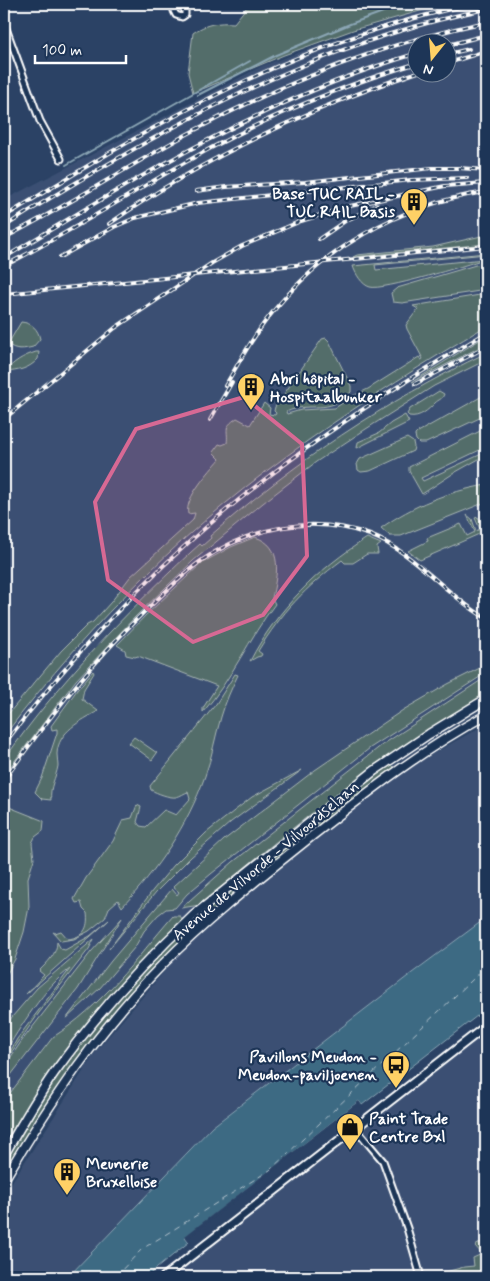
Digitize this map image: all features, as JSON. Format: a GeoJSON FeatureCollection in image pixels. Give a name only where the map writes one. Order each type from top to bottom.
{"type":"FeatureCollection","features":[{"type":"Feature","properties":{"kind":"main road","name":"Avenue de Vilvorde - Vilvoordselaan"},"geometry":{"type":"LineString","coordinates":[[4,1155],[42,1091],[84,1035],[166,941],[194,915],[374,771],[429,734],[486,700]]}},
{"type":"Feature","properties":{"kind":"main road","name":"Avenue de Vilvorde - Vilvoordselaan"},"geometry":{"type":"LineString","coordinates":[[4,1180],[50,1105],[88,1051],[129,1000],[186,941],[247,888],[369,791],[427,750],[486,715]]}},
{"type":"Feature","properties":{"kind":"main road"},"geometry":{"type":"LineString","coordinates":[[164,1277],[486,1026]]}},
{"type":"Feature","properties":{"kind":"street"},"geometry":{"type":"LineString","coordinates":[[4,23],[40,121],[61,159]]}},
{"type":"Feature","properties":{"kind":"street"},"geometry":{"type":"LineString","coordinates":[[356,1129],[380,1155],[385,1164],[421,1277]]}},
{"type":"Feature","properties":{"kind":"highlighted area"},"geometry":{"type":"Polygon","coordinates":[[[244,397],[302,444],[307,556],[263,615],[193,642],[108,580],[95,502],[136,429],[244,397]]]}},
{"type":"Feature","properties":{"kind":"shaded area"},"geometry":{"type":"Polygon","coordinates":[[[449,4],[486,4],[486,696],[415,737],[350,784],[149,945],[91,1009],[64,1031],[53,1037],[4,1101],[4,200],[262,66],[411,13],[449,4]]]}},
{"type":"Feature","properties":{"kind":"shaded area"},"geometry":{"type":"Polygon","coordinates":[[[486,724],[486,918],[212,1127],[68,1277],[4,1277],[4,1194],[97,1050],[194,937],[329,826],[411,766],[486,724]]]}},
{"type":"Feature","properties":{"kind":"shaded area"},"geometry":{"type":"Polygon","coordinates":[[[486,918],[486,1009],[362,1105],[359,1101],[185,1237],[189,1242],[146,1277],[68,1277],[212,1127],[486,918]]]}},
{"type":"Feature","properties":{"kind":"shaded area"},"geometry":{"type":"Polygon","coordinates":[[[486,1032],[486,1239],[475,1246],[482,1255],[474,1266],[427,1277],[372,1277],[358,1272],[351,1277],[167,1277],[486,1032]]]}},
{"type":"Feature","properties":{"kind":"green space"},"geometry":{"type":"Polygon","coordinates":[[[257,4],[445,4],[353,30],[284,55],[193,93],[188,73],[193,33],[212,24],[234,23],[246,8],[257,4]]]}},
{"type":"Feature","properties":{"kind":"green space"},"geometry":{"type":"Polygon","coordinates":[[[486,235],[486,244],[353,257],[433,247],[486,235]]]}},
{"type":"Feature","properties":{"kind":"green space"},"geometry":{"type":"Polygon","coordinates":[[[486,253],[375,265],[376,270],[484,259],[425,277],[378,287],[370,287],[364,284],[353,266],[486,253]]]}},
{"type":"Feature","properties":{"kind":"green space"},"geometry":{"type":"Polygon","coordinates":[[[486,262],[486,290],[402,303],[393,302],[391,293],[397,288],[486,262]]]}},
{"type":"Feature","properties":{"kind":"green space"},"geometry":{"type":"Polygon","coordinates":[[[486,294],[486,326],[396,381],[309,440],[225,504],[185,538],[109,612],[55,672],[4,736],[4,719],[61,651],[87,625],[93,622],[130,577],[193,520],[195,513],[188,514],[190,500],[204,477],[220,459],[213,452],[219,444],[227,443],[229,424],[237,418],[250,425],[264,403],[270,408],[269,414],[275,415],[275,407],[322,339],[326,338],[329,341],[351,386],[351,392],[334,404],[304,407],[286,412],[287,414],[301,410],[335,408],[419,357],[421,360],[423,359],[406,325],[418,309],[413,306],[486,294]]]}},
{"type":"Feature","properties":{"kind":"green space"},"geometry":{"type":"Polygon","coordinates":[[[21,322],[31,325],[38,332],[40,339],[33,347],[17,349],[8,344],[21,322]]]}},
{"type":"Feature","properties":{"kind":"green space"},"geometry":{"type":"Polygon","coordinates":[[[486,336],[486,344],[412,382],[486,336]]]}},
{"type":"Feature","properties":{"kind":"green space"},"geometry":{"type":"Polygon","coordinates":[[[39,352],[38,359],[31,365],[19,370],[5,372],[11,365],[39,352]]]}},
{"type":"Feature","properties":{"kind":"green space"},"geometry":{"type":"Polygon","coordinates":[[[486,353],[486,360],[434,386],[316,462],[193,561],[135,617],[76,680],[4,775],[4,760],[68,678],[115,627],[200,544],[202,546],[211,538],[210,536],[274,483],[342,435],[412,392],[486,353]]]}},
{"type":"Feature","properties":{"kind":"green space"},"geometry":{"type":"Polygon","coordinates":[[[439,391],[444,394],[427,411],[417,416],[409,416],[407,414],[410,409],[439,391]]]}},
{"type":"Feature","properties":{"kind":"green space"},"geometry":{"type":"Polygon","coordinates":[[[486,394],[486,415],[426,443],[419,443],[416,440],[415,435],[418,432],[486,394]]]}},
{"type":"Feature","properties":{"kind":"green space"},"geometry":{"type":"Polygon","coordinates":[[[405,415],[409,422],[357,448],[358,442],[379,433],[405,415]]]}},
{"type":"Feature","properties":{"kind":"green space"},"geometry":{"type":"Polygon","coordinates":[[[486,428],[486,447],[421,478],[423,481],[486,452],[486,455],[422,494],[409,471],[409,467],[486,428]]]}},
{"type":"Feature","properties":{"kind":"green space"},"geometry":{"type":"Polygon","coordinates":[[[407,438],[413,442],[413,451],[370,471],[361,472],[358,470],[357,464],[360,459],[407,438]]]}},
{"type":"Feature","properties":{"kind":"green space"},"geometry":{"type":"Polygon","coordinates":[[[486,485],[486,502],[401,536],[390,536],[381,528],[418,506],[458,491],[486,485]]]}},
{"type":"Feature","properties":{"kind":"green space"},"geometry":{"type":"Polygon","coordinates":[[[467,515],[472,519],[476,531],[480,529],[475,518],[478,517],[482,525],[486,524],[486,531],[420,560],[408,551],[428,541],[427,538],[461,524],[467,536],[475,532],[467,515]]]}},
{"type":"Feature","properties":{"kind":"green space"},"geometry":{"type":"Polygon","coordinates":[[[255,537],[271,547],[274,554],[276,580],[272,598],[275,604],[223,686],[203,712],[203,708],[217,686],[138,656],[126,655],[125,650],[117,645],[202,563],[231,547],[255,537]]]}},
{"type":"Feature","properties":{"kind":"green space"},"geometry":{"type":"Polygon","coordinates":[[[367,538],[381,544],[377,547],[378,554],[367,554],[353,563],[345,563],[342,560],[329,570],[285,612],[258,651],[262,654],[261,656],[250,661],[273,624],[300,592],[332,563],[367,538]]]}},
{"type":"Feature","properties":{"kind":"green space"},"geometry":{"type":"Polygon","coordinates":[[[486,665],[486,673],[370,748],[211,874],[187,894],[175,908],[166,909],[158,915],[144,931],[135,947],[100,988],[66,1019],[111,961],[172,889],[177,895],[179,892],[173,887],[224,840],[315,770],[403,710],[486,665]]]}},
{"type":"Feature","properties":{"kind":"green space"},"geometry":{"type":"Polygon","coordinates":[[[93,671],[94,673],[84,689],[82,699],[98,711],[72,728],[61,739],[58,746],[58,766],[52,787],[51,800],[42,799],[35,792],[42,778],[57,733],[57,729],[52,730],[51,726],[93,671]]]}},
{"type":"Feature","properties":{"kind":"green space"},"geometry":{"type":"Polygon","coordinates":[[[235,674],[238,675],[228,696],[205,776],[190,812],[170,846],[147,878],[122,907],[118,900],[109,908],[105,918],[89,931],[74,939],[61,941],[53,932],[61,931],[68,939],[78,936],[86,928],[87,913],[83,909],[81,902],[76,903],[74,899],[86,878],[113,841],[123,820],[132,818],[137,805],[141,807],[137,822],[140,826],[146,827],[164,810],[176,815],[190,799],[188,792],[178,797],[170,797],[151,790],[150,786],[216,704],[235,674]]]}},
{"type":"Feature","properties":{"kind":"green space"},"geometry":{"type":"Polygon","coordinates":[[[486,677],[486,696],[410,742],[338,793],[200,905],[181,908],[233,862],[382,745],[486,677]]]}},
{"type":"Feature","properties":{"kind":"green space"},"geometry":{"type":"Polygon","coordinates":[[[134,737],[157,753],[152,760],[129,743],[134,737]]]}},
{"type":"Feature","properties":{"kind":"green space"},"geometry":{"type":"Polygon","coordinates":[[[391,764],[394,767],[392,770],[200,924],[74,1064],[4,1171],[4,1160],[34,1110],[68,1060],[121,994],[171,941],[214,902],[372,776],[391,764]]]}},
{"type":"Feature","properties":{"kind":"green space"},"geometry":{"type":"Polygon","coordinates":[[[302,770],[231,822],[191,857],[156,892],[109,949],[153,890],[174,865],[206,833],[252,797],[302,770]]]}},
{"type":"Feature","properties":{"kind":"green space"},"geometry":{"type":"Polygon","coordinates":[[[4,805],[44,821],[43,831],[35,837],[32,843],[34,859],[28,878],[29,907],[24,932],[15,959],[4,979],[4,903],[7,877],[4,872],[4,805]]]}},
{"type":"Feature","properties":{"kind":"green space"},"geometry":{"type":"Polygon","coordinates":[[[173,916],[180,916],[183,920],[134,970],[89,1023],[47,1079],[8,1137],[6,1136],[4,1144],[4,1101],[53,1037],[102,997],[173,916]]]}},
{"type":"Feature","properties":{"kind":"green space"},"geometry":{"type":"Polygon","coordinates":[[[122,918],[78,989],[4,1084],[4,1067],[21,1042],[91,952],[122,918]]]}},
{"type":"Feature","properties":{"kind":"green space"},"geometry":{"type":"Polygon","coordinates":[[[109,920],[26,994],[44,975],[39,971],[53,954],[57,942],[61,949],[65,950],[90,936],[109,920]]]}},
{"type":"Feature","properties":{"kind":"green space"},"geometry":{"type":"Polygon","coordinates":[[[94,939],[89,949],[39,1013],[4,1063],[17,1039],[70,969],[43,996],[25,1020],[4,1054],[4,1029],[12,1017],[37,988],[94,939]]]}},
{"type":"Feature","properties":{"kind":"green space"},"geometry":{"type":"Polygon","coordinates":[[[486,1239],[486,1277],[427,1277],[474,1266],[473,1258],[482,1254],[475,1246],[486,1239]]]}},
{"type":"Feature","properties":{"kind":"pier"},"geometry":{"type":"Polygon","coordinates":[[[359,1101],[363,1107],[361,1108],[358,1104],[188,1237],[192,1241],[191,1244],[185,1236],[359,1101]]]}},
{"type":"Feature","properties":{"kind":"waterway"},"geometry":{"type":"LineString","coordinates":[[198,95],[276,55],[350,24],[405,4]]}},
{"type":"Feature","properties":{"kind":"waterway"},"geometry":{"type":"LineString","coordinates":[[66,165],[250,61]]}},
{"type":"Feature","properties":{"kind":"ferry route"},"geometry":{"type":"LineString","coordinates":[[115,1277],[142,1249],[270,1170],[486,967]]}},
{"type":"Feature","properties":{"kind":"railway"},"geometry":{"type":"LineString","coordinates":[[4,217],[93,162],[185,111],[247,80],[330,45],[414,18],[472,4]]}},
{"type":"Feature","properties":{"kind":"railway"},"geometry":{"type":"LineString","coordinates":[[4,227],[153,138],[244,92],[338,52],[386,35],[486,9]]}},
{"type":"Feature","properties":{"kind":"railway"},"geometry":{"type":"LineString","coordinates":[[4,238],[171,143],[265,95],[374,52],[486,22]]}},
{"type":"Feature","properties":{"kind":"railway"},"geometry":{"type":"LineString","coordinates":[[458,42],[486,35]]}},
{"type":"Feature","properties":{"kind":"railway"},"geometry":{"type":"LineString","coordinates":[[458,52],[469,49]]}},
{"type":"Feature","properties":{"kind":"railway"},"geometry":{"type":"LineString","coordinates":[[458,60],[486,51]]}},
{"type":"Feature","properties":{"kind":"railway"},"geometry":{"type":"LineString","coordinates":[[4,258],[103,198],[204,142],[256,116],[309,92],[408,56]]}},
{"type":"Feature","properties":{"kind":"railway"},"geometry":{"type":"LineString","coordinates":[[4,266],[236,135],[338,90],[408,66]]}},
{"type":"Feature","properties":{"kind":"railway"},"geometry":{"type":"LineString","coordinates":[[109,224],[181,178],[258,137],[337,102],[408,75]]}},
{"type":"Feature","properties":{"kind":"railway"},"geometry":{"type":"LineString","coordinates":[[196,191],[226,187],[305,182],[432,168],[486,170]]}},
{"type":"Feature","properties":{"kind":"railway"},"geometry":{"type":"LineString","coordinates":[[60,257],[114,227],[135,218],[198,203],[411,180],[467,178]]}},
{"type":"Feature","properties":{"kind":"railway"},"geometry":{"type":"LineString","coordinates":[[4,419],[115,328],[212,263],[242,246],[301,221],[350,206],[445,186],[486,183]]}},
{"type":"Feature","properties":{"kind":"railway"},"geometry":{"type":"LineString","coordinates":[[225,386],[268,318],[289,293],[312,271],[338,251],[393,219],[423,207],[454,198],[486,192]]}},
{"type":"Feature","properties":{"kind":"railway"},"geometry":{"type":"LineString","coordinates":[[319,239],[345,221],[377,205]]}},
{"type":"Feature","properties":{"kind":"railway"},"geometry":{"type":"LineString","coordinates":[[4,294],[486,246]]}},
{"type":"Feature","properties":{"kind":"railway"},"geometry":{"type":"LineString","coordinates":[[4,744],[53,683],[105,624],[160,569],[218,517],[282,466],[348,419],[382,396],[486,333]]}},
{"type":"Feature","properties":{"kind":"railway"},"geometry":{"type":"LineString","coordinates":[[415,384],[486,347]]}},
{"type":"Feature","properties":{"kind":"railway"},"geometry":{"type":"LineString","coordinates":[[210,420],[232,382]]}},
{"type":"Feature","properties":{"kind":"railway"},"geometry":{"type":"LineString","coordinates":[[4,780],[70,693],[105,652],[144,612],[201,561],[220,549],[261,532],[282,527],[326,525],[370,535],[402,552],[486,618]]}},
{"type":"Feature","properties":{"kind":"place","name":"Base TUC RAIL - TUC RAIL Basis"},"geometry":{"type":"Point","coordinates":[414,226]}},
{"type":"Feature","properties":{"kind":"place","name":"Abri hôpital - Hospitaalbunker"},"geometry":{"type":"Point","coordinates":[251,411]}},
{"type":"Feature","properties":{"kind":"place","name":"Pavillons Meudon - Meudon-paviljoenen"},"geometry":{"type":"Point","coordinates":[396,1089]}},
{"type":"Feature","properties":{"kind":"place","name":"Paint Trade Centre Bxl"},"geometry":{"type":"Point","coordinates":[350,1151]}},
{"type":"Feature","properties":{"kind":"place","name":"Meunerie Bruxelloise"},"geometry":{"type":"Point","coordinates":[67,1196]}}]}
